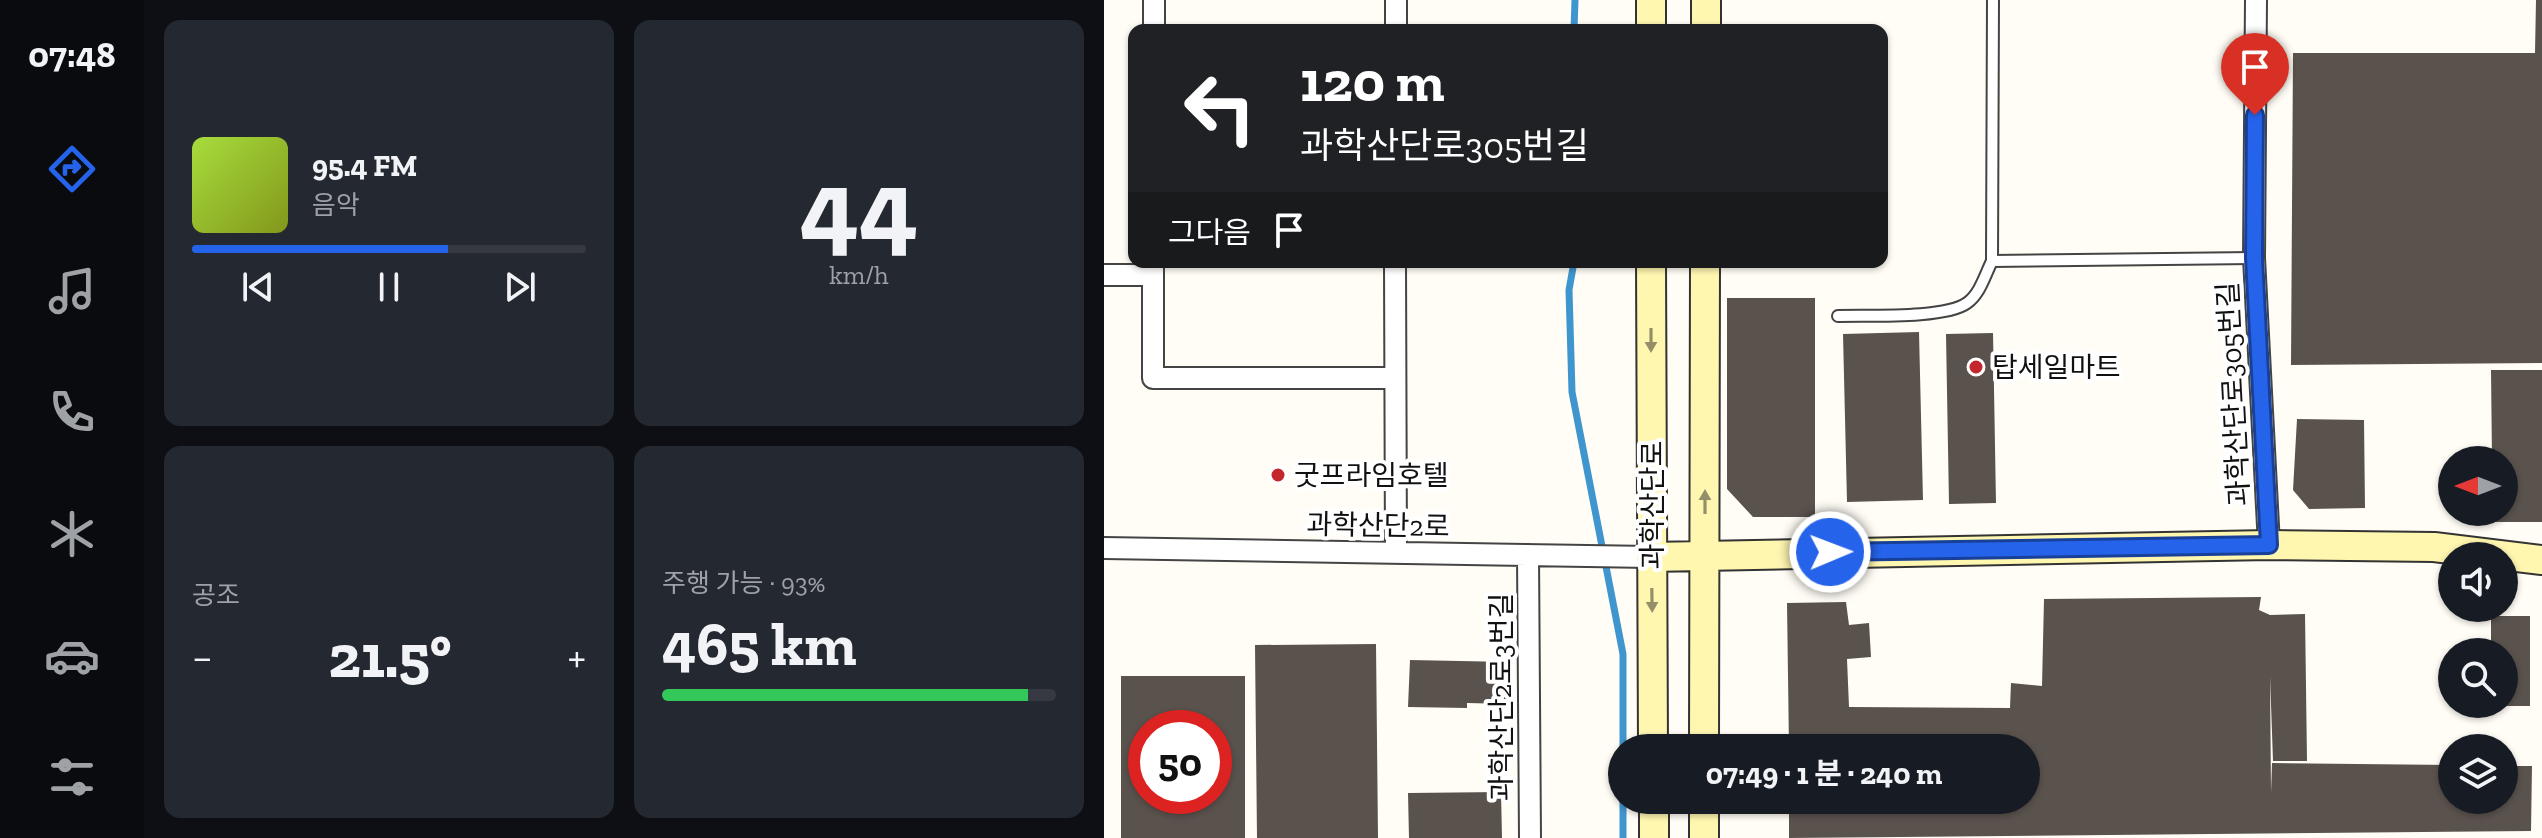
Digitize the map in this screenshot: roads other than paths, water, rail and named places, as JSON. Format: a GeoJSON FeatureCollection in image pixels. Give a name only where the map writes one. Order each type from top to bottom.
{"type":"FeatureCollection","features":[{"type":"Feature","properties":{"kind":"main road"},"geometry":{"type":"LineString","coordinates":[[1651,0],[1651,24]]}},
{"type":"Feature","properties":{"kind":"main road"},"geometry":{"type":"LineString","coordinates":[[1706,0],[1706,24]]}},
{"type":"Feature","properties":{"kind":"main road","name":"과학산단로"},"geometry":{"type":"LineString","coordinates":[[1651,268],[1653,734]]}},
{"type":"Feature","properties":{"kind":"main road","name":"과학산단로"},"geometry":{"type":"LineString","coordinates":[[1704,734],[1705,268]]}},
{"type":"Feature","properties":{"kind":"main road"},"geometry":{"type":"LineString","coordinates":[[1651,557],[2269,545],[2434,547],[2542,560]]}},
{"type":"Feature","properties":{"kind":"main road"},"geometry":{"type":"LineString","coordinates":[[1654,814],[1654,838]]}},
{"type":"Feature","properties":{"kind":"main road"},"geometry":{"type":"LineString","coordinates":[[1704,814],[1704,838]]}},
{"type":"Feature","properties":{"kind":"street"},"geometry":{"type":"LineString","coordinates":[[1154,0],[1154,24]]}},
{"type":"Feature","properties":{"kind":"street"},"geometry":{"type":"LineString","coordinates":[[1396,0],[1396,24]]}},
{"type":"Feature","properties":{"kind":"street","name":"과학산단로305번길"},"geometry":{"type":"LineString","coordinates":[[2256,0],[2254,258],[2269,545]]}},
{"type":"Feature","properties":{"kind":"street"},"geometry":{"type":"LineString","coordinates":[[1104,275],[1153,268],[1153,378],[1395,378]]}},
{"type":"Feature","properties":{"kind":"street"},"geometry":{"type":"LineString","coordinates":[[1395,268],[1396,553]]}},
{"type":"Feature","properties":{"kind":"street","name":"과학산단2로"},"geometry":{"type":"LineString","coordinates":[[1104,548],[1651,557]]}},
{"type":"Feature","properties":{"kind":"street","name":"과학산단2로3번길"},"geometry":{"type":"LineString","coordinates":[[1528,555],[1530,838]]}},
{"type":"Feature","properties":{"kind":"lane"},"geometry":{"type":"LineString","coordinates":[[1838,316],[1940,312],[1965,305],[1977,294],[1992,261],[1993,0]]}},
{"type":"Feature","properties":{"kind":"lane"},"geometry":{"type":"LineString","coordinates":[[1992,261],[2254,258]]}},
{"type":"Feature","properties":{"kind":"waterway"},"geometry":{"type":"LineString","coordinates":[[1574,24],[1575,0]]}},
{"type":"Feature","properties":{"kind":"waterway"},"geometry":{"type":"LineString","coordinates":[[1573,268],[1569,290],[1572,392],[1623,654],[1623,734]]}},
{"type":"Feature","properties":{"kind":"waterway"},"geometry":{"type":"LineString","coordinates":[[1623,814],[1623,838]]}},
{"type":"Feature","properties":{"kind":"place","name":"탑세일마트"},"geometry":{"type":"Point","coordinates":[1976,367]}},
{"type":"Feature","properties":{"kind":"place","name":"굿프라임호텔"},"geometry":{"type":"Point","coordinates":[1278,475]}}]}
